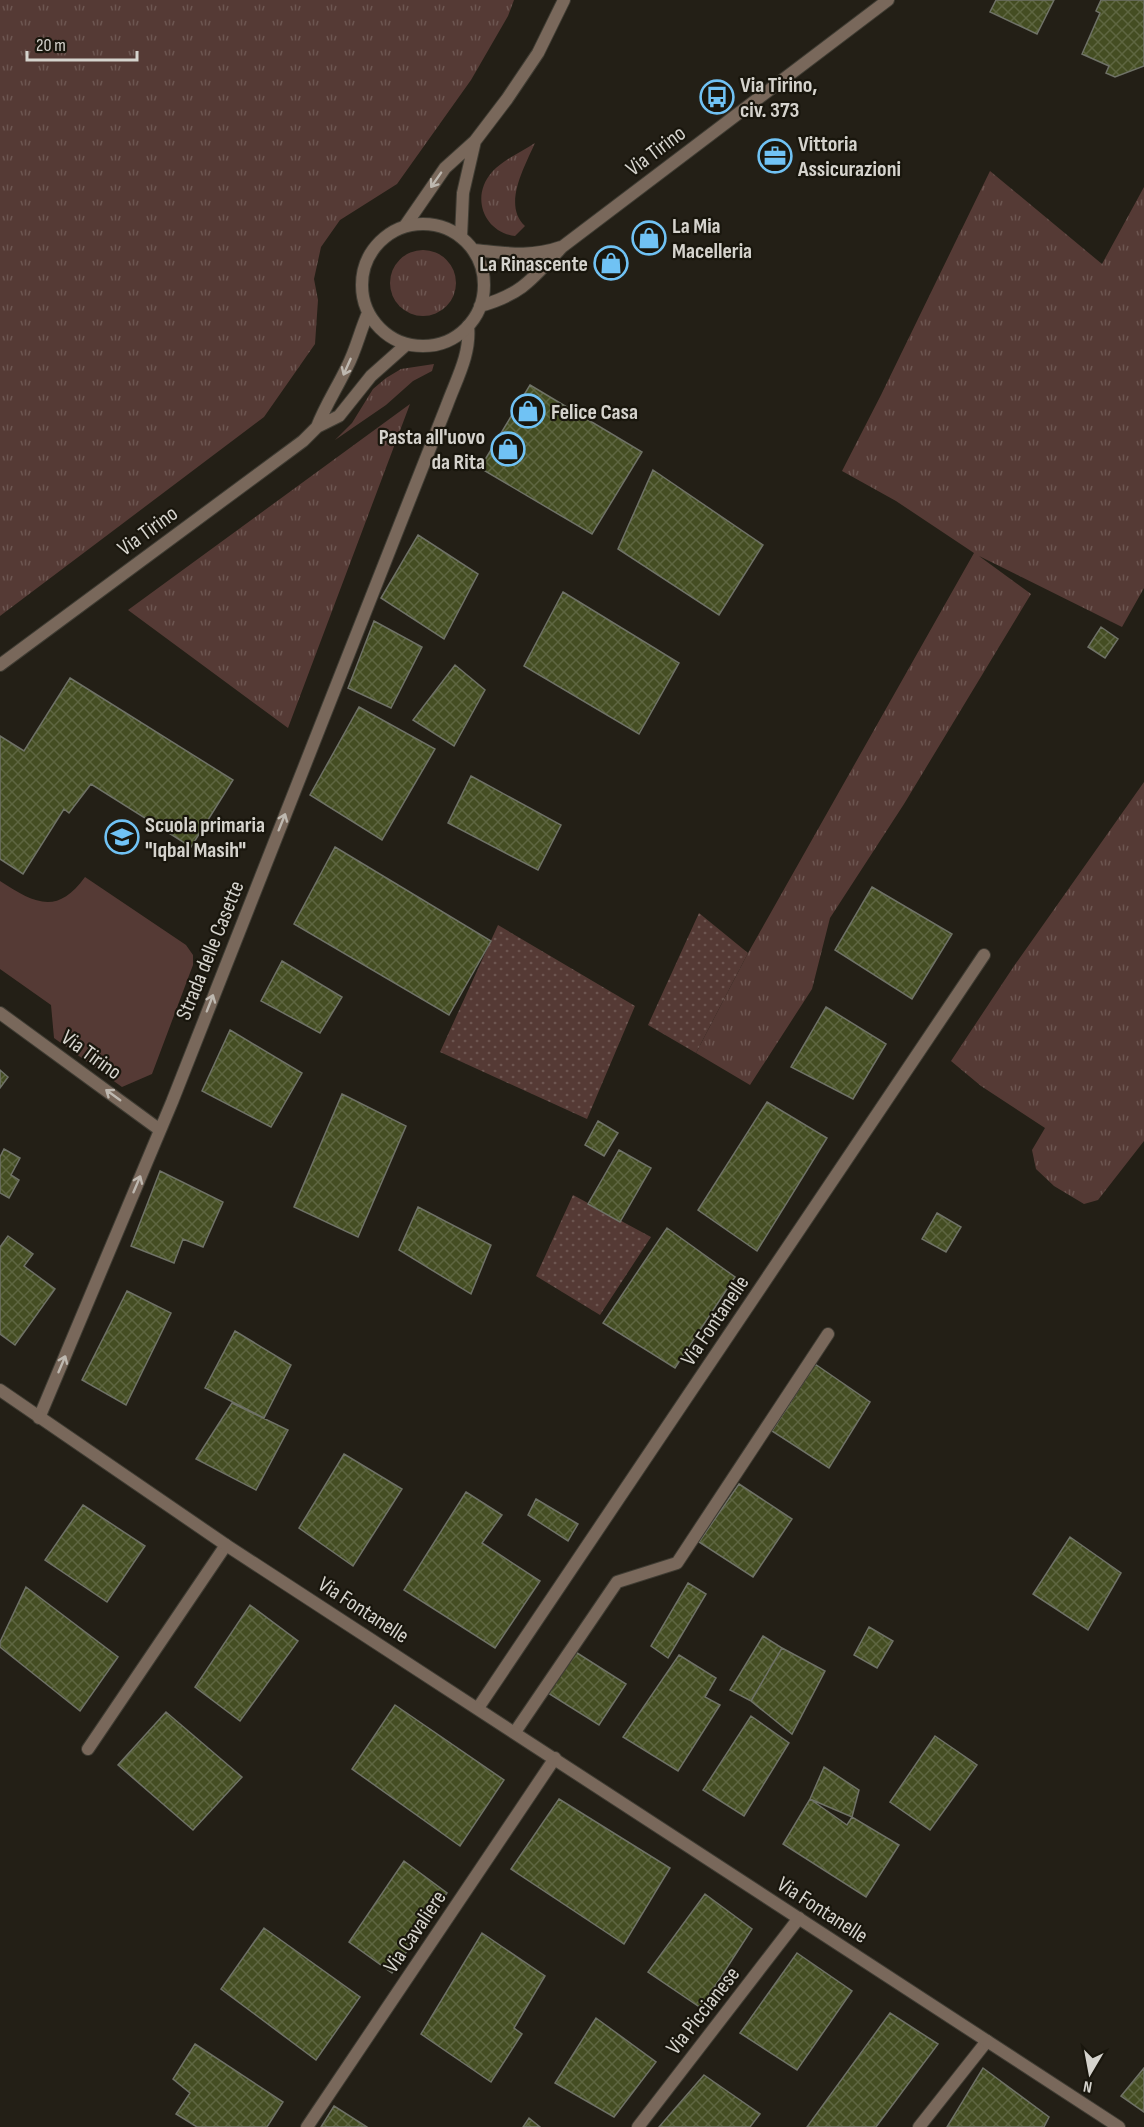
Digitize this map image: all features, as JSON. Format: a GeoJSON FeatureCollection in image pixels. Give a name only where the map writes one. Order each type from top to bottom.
{"type":"FeatureCollection","features":[{"type":"Feature","properties":{"kind":"street"},"geometry":{"type":"LineString","coordinates":[[405,226],[445,168],[476,141],[538,53],[564,0]]}},
{"type":"Feature","properties":{"kind":"street","name":"Via Tirino"},"geometry":{"type":"LineString","coordinates":[[480,306],[505,299],[530,282],[562,247],[888,0]]}},
{"type":"Feature","properties":{"kind":"street"},"geometry":{"type":"LineString","coordinates":[[461,237],[463,193],[476,141]]}},
{"type":"Feature","properties":{"kind":"street"},"geometry":{"type":"LineString","coordinates":[[424,223],[444,227],[461,237],[474,250],[482,268],[484,287],[480,306],[468,326],[455,337],[440,344],[424,346],[407,344],[392,338],[378,327],[368,313],[361,283],[366,261],[379,241],[405,226],[424,223]]}},
{"type":"Feature","properties":{"kind":"street","name":"Via Tirino"},"geometry":{"type":"LineString","coordinates":[[474,250],[527,255],[562,247]]}},
{"type":"Feature","properties":{"kind":"street","name":"Via Tirino"},"geometry":{"type":"LineString","coordinates":[[317,427],[325,406],[349,364],[368,313]]}},
{"type":"Feature","properties":{"kind":"street","name":"Strada delle Casette"},"geometry":{"type":"LineString","coordinates":[[39,1418],[160,1130],[465,357],[469,336],[468,326]]}},
{"type":"Feature","properties":{"kind":"street","name":"Via Tirino"},"geometry":{"type":"LineString","coordinates":[[0,664],[293,448],[317,427],[339,416],[370,376],[407,344]]}},
{"type":"Feature","properties":{"kind":"street","name":"Via Fontanelle"},"geometry":{"type":"LineString","coordinates":[[478,1708],[984,955]]}},
{"type":"Feature","properties":{"kind":"street","name":"Via Tirino"},"geometry":{"type":"LineString","coordinates":[[0,1013],[160,1130]]}},
{"type":"Feature","properties":{"kind":"street"},"geometry":{"type":"LineString","coordinates":[[515,1732],[617,1582],[676,1563],[828,1334]]}},
{"type":"Feature","properties":{"kind":"street","name":"Via Fontanelle"},"geometry":{"type":"LineString","coordinates":[[0,1390],[226,1545],[987,2041],[1110,2125]]}},
{"type":"Feature","properties":{"kind":"street"},"geometry":{"type":"LineString","coordinates":[[88,1749],[226,1545]]}},
{"type":"Feature","properties":{"kind":"street","name":"Via Cavaliere"},"geometry":{"type":"LineString","coordinates":[[307,2127],[555,1758]]}},
{"type":"Feature","properties":{"kind":"street","name":"Via Piccianese"},"geometry":{"type":"LineString","coordinates":[[638,2127],[799,1918]]}},
{"type":"Feature","properties":{"kind":"street"},"geometry":{"type":"LineString","coordinates":[[919,2127],[987,2041]]}},
{"type":"Feature","properties":{"kind":"green space"},"geometry":{"type":"Polygon","coordinates":[[[0,0],[514,0],[508,16],[471,80],[397,184],[340,220],[321,247],[314,279],[318,300],[315,344],[264,417],[0,616],[0,0]]]}},
{"type":"Feature","properties":{"kind":"green space"},"geometry":{"type":"Polygon","coordinates":[[[535,143],[521,174],[515,197],[518,217],[525,226],[515,236],[504,233],[488,221],[484,212],[481,202],[485,182],[501,164],[535,143]]]}},
{"type":"Feature","properties":{"kind":"green space"},"geometry":{"type":"Polygon","coordinates":[[[990,171],[1102,264],[1144,187],[1144,588],[1122,627],[979,556],[1031,594],[904,804],[830,918],[812,989],[750,1085],[696,1053],[748,953],[974,553],[896,501],[842,471],[990,171]]]}},
{"type":"Feature","properties":{"kind":"green space"},"geometry":{"type":"Polygon","coordinates":[[[416,250],[430,250],[442,255],[451,264],[456,283],[454,296],[447,307],[430,316],[416,316],[404,311],[395,302],[390,290],[390,276],[395,264],[404,255],[416,250]]]}},
{"type":"Feature","properties":{"kind":"green space"},"geometry":{"type":"Polygon","coordinates":[[[434,364],[432,371],[413,381],[386,405],[335,440],[352,423],[373,389],[386,378],[401,369],[434,364]]]}},
{"type":"Feature","properties":{"kind":"green space"},"geometry":{"type":"Polygon","coordinates":[[[410,404],[288,728],[128,610],[410,404]]]}},
{"type":"Feature","properties":{"kind":"green space"},"geometry":{"type":"Polygon","coordinates":[[[1144,782],[1144,1141],[1098,1200],[1084,1204],[1054,1186],[1036,1169],[1032,1150],[1045,1128],[981,1086],[951,1061],[1014,966],[1144,782]]]}},
{"type":"Feature","properties":{"kind":"green space"},"geometry":{"type":"Polygon","coordinates":[[[85,877],[186,945],[193,955],[193,965],[152,1074],[122,1087],[54,1038],[51,1005],[0,969],[0,881],[34,900],[45,902],[65,897],[85,877]]]}},
{"type":"Feature","properties":{"kind":"green space"},"geometry":{"type":"Polygon","coordinates":[[[699,913],[748,953],[696,1053],[648,1025],[699,913]]]}},
{"type":"Feature","properties":{"kind":"green space"},"geometry":{"type":"Polygon","coordinates":[[[498,925],[635,1006],[587,1119],[440,1052],[498,925]]]}},
{"type":"Feature","properties":{"kind":"green space"},"geometry":{"type":"Polygon","coordinates":[[[573,1195],[651,1237],[600,1315],[536,1276],[573,1195]]]}},
{"type":"Feature","properties":{"kind":"building"},"geometry":{"type":"Polygon","coordinates":[[[996,0],[1054,0],[1037,34],[990,12],[996,0]]]}},
{"type":"Feature","properties":{"kind":"building"},"geometry":{"type":"Polygon","coordinates":[[[1101,0],[1144,0],[1144,66],[1115,77],[1106,73],[1109,66],[1082,54],[1100,13],[1096,11],[1101,0]]]}},
{"type":"Feature","properties":{"kind":"building"},"geometry":{"type":"Polygon","coordinates":[[[530,385],[642,452],[592,534],[480,468],[530,385]]]}},
{"type":"Feature","properties":{"kind":"building"},"geometry":{"type":"Polygon","coordinates":[[[653,470],[763,545],[719,615],[618,549],[653,470]]]}},
{"type":"Feature","properties":{"kind":"building"},"geometry":{"type":"Polygon","coordinates":[[[418,535],[478,574],[444,639],[381,598],[418,535]]]}},
{"type":"Feature","properties":{"kind":"building"},"geometry":{"type":"Polygon","coordinates":[[[563,592],[679,663],[639,734],[524,666],[563,592]]]}},
{"type":"Feature","properties":{"kind":"building"},"geometry":{"type":"Polygon","coordinates":[[[374,621],[422,647],[391,708],[348,688],[374,621]]]}},
{"type":"Feature","properties":{"kind":"building"},"geometry":{"type":"Polygon","coordinates":[[[1101,627],[1118,639],[1105,658],[1088,647],[1101,627]]]}},
{"type":"Feature","properties":{"kind":"building"},"geometry":{"type":"Polygon","coordinates":[[[455,665],[485,690],[454,746],[413,720],[455,665]]]}},
{"type":"Feature","properties":{"kind":"building"},"geometry":{"type":"Polygon","coordinates":[[[70,678],[233,780],[191,847],[91,784],[69,813],[64,809],[23,874],[0,859],[0,736],[24,751],[70,678]]]}},
{"type":"Feature","properties":{"kind":"building"},"geometry":{"type":"Polygon","coordinates":[[[359,707],[435,749],[382,840],[310,795],[359,707]]]}},
{"type":"Feature","properties":{"kind":"building"},"geometry":{"type":"Polygon","coordinates":[[[471,776],[561,825],[538,870],[448,823],[471,776]]]}},
{"type":"Feature","properties":{"kind":"building"},"geometry":{"type":"Polygon","coordinates":[[[335,847],[491,941],[449,1015],[294,924],[335,847]]]}},
{"type":"Feature","properties":{"kind":"building"},"geometry":{"type":"Polygon","coordinates":[[[872,887],[952,934],[912,999],[835,950],[872,887]]]}},
{"type":"Feature","properties":{"kind":"building"},"geometry":{"type":"Polygon","coordinates":[[[282,961],[342,997],[320,1033],[261,1001],[282,961]]]}},
{"type":"Feature","properties":{"kind":"building"},"geometry":{"type":"Polygon","coordinates":[[[826,1007],[886,1044],[853,1099],[791,1067],[826,1007]]]}},
{"type":"Feature","properties":{"kind":"building"},"geometry":{"type":"Polygon","coordinates":[[[230,1030],[302,1073],[271,1127],[202,1091],[230,1030]]]}},
{"type":"Feature","properties":{"kind":"building"},"geometry":{"type":"Polygon","coordinates":[[[0,1070],[8,1077],[0,1088],[0,1070]]]}},
{"type":"Feature","properties":{"kind":"building"},"geometry":{"type":"Polygon","coordinates":[[[342,1094],[406,1126],[358,1237],[294,1207],[342,1094]]]}},
{"type":"Feature","properties":{"kind":"building"},"geometry":{"type":"Polygon","coordinates":[[[767,1102],[827,1138],[757,1251],[698,1210],[767,1102]]]}},
{"type":"Feature","properties":{"kind":"building"},"geometry":{"type":"Polygon","coordinates":[[[598,1121],[618,1133],[604,1156],[585,1145],[598,1121]]]}},
{"type":"Feature","properties":{"kind":"building"},"geometry":{"type":"Polygon","coordinates":[[[4,1149],[20,1158],[11,1175],[19,1180],[9,1198],[0,1193],[0,1157],[4,1149]]]}},
{"type":"Feature","properties":{"kind":"building"},"geometry":{"type":"Polygon","coordinates":[[[619,1150],[651,1168],[620,1222],[588,1204],[619,1150]]]}},
{"type":"Feature","properties":{"kind":"building"},"geometry":{"type":"Polygon","coordinates":[[[160,1171],[223,1202],[203,1247],[183,1239],[174,1263],[131,1246],[160,1171]]]}},
{"type":"Feature","properties":{"kind":"building"},"geometry":{"type":"Polygon","coordinates":[[[418,1207],[491,1245],[471,1294],[399,1250],[418,1207]]]}},
{"type":"Feature","properties":{"kind":"building"},"geometry":{"type":"Polygon","coordinates":[[[937,1213],[961,1227],[946,1252],[922,1239],[937,1213]]]}},
{"type":"Feature","properties":{"kind":"building"},"geometry":{"type":"Polygon","coordinates":[[[667,1228],[735,1277],[675,1368],[603,1323],[667,1228]]]}},
{"type":"Feature","properties":{"kind":"building"},"geometry":{"type":"Polygon","coordinates":[[[8,1236],[33,1254],[24,1266],[55,1289],[15,1345],[0,1334],[0,1247],[8,1236]]]}},
{"type":"Feature","properties":{"kind":"building"},"geometry":{"type":"Polygon","coordinates":[[[127,1291],[171,1313],[126,1405],[82,1380],[127,1291]]]}},
{"type":"Feature","properties":{"kind":"building"},"geometry":{"type":"Polygon","coordinates":[[[235,1331],[291,1365],[264,1418],[205,1388],[235,1331]]]}},
{"type":"Feature","properties":{"kind":"building"},"geometry":{"type":"Polygon","coordinates":[[[815,1364],[870,1402],[829,1468],[772,1431],[815,1364]]]}},
{"type":"Feature","properties":{"kind":"building"},"geometry":{"type":"Polygon","coordinates":[[[232,1403],[288,1430],[256,1490],[196,1459],[232,1403]]]}},
{"type":"Feature","properties":{"kind":"building"},"geometry":{"type":"Polygon","coordinates":[[[344,1454],[402,1489],[353,1566],[299,1528],[344,1454]]]}},
{"type":"Feature","properties":{"kind":"building"},"geometry":{"type":"Polygon","coordinates":[[[739,1484],[792,1519],[753,1577],[699,1542],[739,1484]]]}},
{"type":"Feature","properties":{"kind":"building"},"geometry":{"type":"Polygon","coordinates":[[[466,1492],[502,1515],[482,1543],[540,1581],[495,1648],[404,1590],[466,1492]]]}},
{"type":"Feature","properties":{"kind":"building"},"geometry":{"type":"Polygon","coordinates":[[[536,1499],[578,1524],[568,1541],[528,1515],[536,1499]]]}},
{"type":"Feature","properties":{"kind":"building"},"geometry":{"type":"Polygon","coordinates":[[[83,1505],[145,1546],[107,1602],[45,1560],[83,1505]]]}},
{"type":"Feature","properties":{"kind":"building"},"geometry":{"type":"Polygon","coordinates":[[[1070,1537],[1121,1573],[1088,1630],[1033,1594],[1070,1537]]]}},
{"type":"Feature","properties":{"kind":"building"},"geometry":{"type":"Polygon","coordinates":[[[688,1583],[706,1594],[668,1658],[651,1646],[688,1583]]]}},
{"type":"Feature","properties":{"kind":"building"},"geometry":{"type":"Polygon","coordinates":[[[26,1587],[118,1657],[80,1711],[0,1647],[0,1642],[26,1587]]]}},
{"type":"Feature","properties":{"kind":"building"},"geometry":{"type":"Polygon","coordinates":[[[250,1605],[298,1641],[240,1721],[195,1687],[250,1605]]]}},
{"type":"Feature","properties":{"kind":"building"},"geometry":{"type":"Polygon","coordinates":[[[869,1627],[893,1641],[877,1668],[854,1655],[869,1627]]]}},
{"type":"Feature","properties":{"kind":"building"},"geometry":{"type":"Polygon","coordinates":[[[763,1636],[782,1648],[751,1701],[730,1690],[763,1636]]]}},
{"type":"Feature","properties":{"kind":"building"},"geometry":{"type":"Polygon","coordinates":[[[782,1648],[825,1671],[792,1734],[751,1701],[782,1648]]]}},
{"type":"Feature","properties":{"kind":"building"},"geometry":{"type":"Polygon","coordinates":[[[574,1651],[626,1684],[599,1725],[548,1693],[574,1651]]]}},
{"type":"Feature","properties":{"kind":"building"},"geometry":{"type":"Polygon","coordinates":[[[679,1655],[716,1678],[705,1697],[720,1705],[678,1771],[623,1737],[679,1655]]]}},
{"type":"Feature","properties":{"kind":"building"},"geometry":{"type":"Polygon","coordinates":[[[395,1705],[504,1780],[460,1846],[352,1769],[395,1705]]]}},
{"type":"Feature","properties":{"kind":"building"},"geometry":{"type":"Polygon","coordinates":[[[166,1712],[242,1777],[193,1830],[118,1765],[166,1712]]]}},
{"type":"Feature","properties":{"kind":"building"},"geometry":{"type":"Polygon","coordinates":[[[751,1716],[789,1743],[744,1816],[703,1790],[751,1716]]]}},
{"type":"Feature","properties":{"kind":"building"},"geometry":{"type":"Polygon","coordinates":[[[935,1736],[977,1765],[930,1830],[890,1802],[935,1736]]]}},
{"type":"Feature","properties":{"kind":"building"},"geometry":{"type":"Polygon","coordinates":[[[824,1767],[859,1790],[852,1817],[810,1799],[824,1767]]]}},
{"type":"Feature","properties":{"kind":"building"},"geometry":{"type":"Polygon","coordinates":[[[559,1799],[670,1868],[624,1944],[511,1869],[559,1799]]]}},
{"type":"Feature","properties":{"kind":"building"},"geometry":{"type":"Polygon","coordinates":[[[810,1799],[847,1825],[852,1817],[899,1845],[866,1897],[783,1844],[810,1799]]]}},
{"type":"Feature","properties":{"kind":"building"},"geometry":{"type":"Polygon","coordinates":[[[404,1861],[447,1893],[392,1973],[349,1942],[404,1861]]]}},
{"type":"Feature","properties":{"kind":"building"},"geometry":{"type":"Polygon","coordinates":[[[705,1894],[752,1929],[701,2008],[648,1972],[705,1894]]]}},
{"type":"Feature","properties":{"kind":"building"},"geometry":{"type":"Polygon","coordinates":[[[264,1928],[360,1997],[316,2060],[221,1989],[264,1928]]]}},
{"type":"Feature","properties":{"kind":"building"},"geometry":{"type":"Polygon","coordinates":[[[482,1933],[545,1976],[514,2028],[522,2034],[491,2082],[421,2034],[482,1933]]]}},
{"type":"Feature","properties":{"kind":"building"},"geometry":{"type":"Polygon","coordinates":[[[797,1953],[852,1991],[797,2070],[740,2033],[797,1953]]]}},
{"type":"Feature","properties":{"kind":"building"},"geometry":{"type":"Polygon","coordinates":[[[890,2013],[938,2044],[876,2127],[807,2127],[890,2013]]]}},
{"type":"Feature","properties":{"kind":"building"},"geometry":{"type":"Polygon","coordinates":[[[596,2018],[656,2062],[614,2117],[555,2083],[596,2018]]]}},
{"type":"Feature","properties":{"kind":"building"},"geometry":{"type":"Polygon","coordinates":[[[195,2044],[283,2102],[267,2127],[197,2127],[176,2114],[190,2093],[173,2079],[195,2044]]]}},
{"type":"Feature","properties":{"kind":"building"},"geometry":{"type":"Polygon","coordinates":[[[983,2068],[1049,2117],[1044,2127],[947,2127],[983,2068]]]}},
{"type":"Feature","properties":{"kind":"building"},"geometry":{"type":"Polygon","coordinates":[[[1144,2068],[1144,2112],[1121,2096],[1144,2068]]]}},
{"type":"Feature","properties":{"kind":"building"},"geometry":{"type":"Polygon","coordinates":[[[704,2075],[760,2114],[750,2127],[659,2127],[704,2075]]]}},
{"type":"Feature","properties":{"kind":"building"},"geometry":{"type":"Polygon","coordinates":[[[334,2106],[367,2127],[321,2127],[334,2106]]]}},
{"type":"Feature","properties":{"kind":"building"},"geometry":{"type":"Polygon","coordinates":[[[529,2118],[540,2127],[523,2127],[529,2118]]]}},
{"type":"Feature","properties":{"kind":"place","name":"Via Tirino, civ. 373"},"geometry":{"type":"Point","coordinates":[717,97]}},
{"type":"Feature","properties":{"kind":"place","name":"Vittoria Assicurazioni"},"geometry":{"type":"Point","coordinates":[775,156]}},
{"type":"Feature","properties":{"kind":"place","name":"La Mia Macelleria"},"geometry":{"type":"Point","coordinates":[649,238]}},
{"type":"Feature","properties":{"kind":"place","name":"La Rinascente"},"geometry":{"type":"Point","coordinates":[611,263]}},
{"type":"Feature","properties":{"kind":"place","name":"Felice Casa"},"geometry":{"type":"Point","coordinates":[528,411]}},
{"type":"Feature","properties":{"kind":"place","name":"Pasta all'uovo da Rita"},"geometry":{"type":"Point","coordinates":[508,449]}},
{"type":"Feature","properties":{"kind":"place","name":"Scuola primaria \"Iqbal Masih\""},"geometry":{"type":"Point","coordinates":[122,837]}}]}
